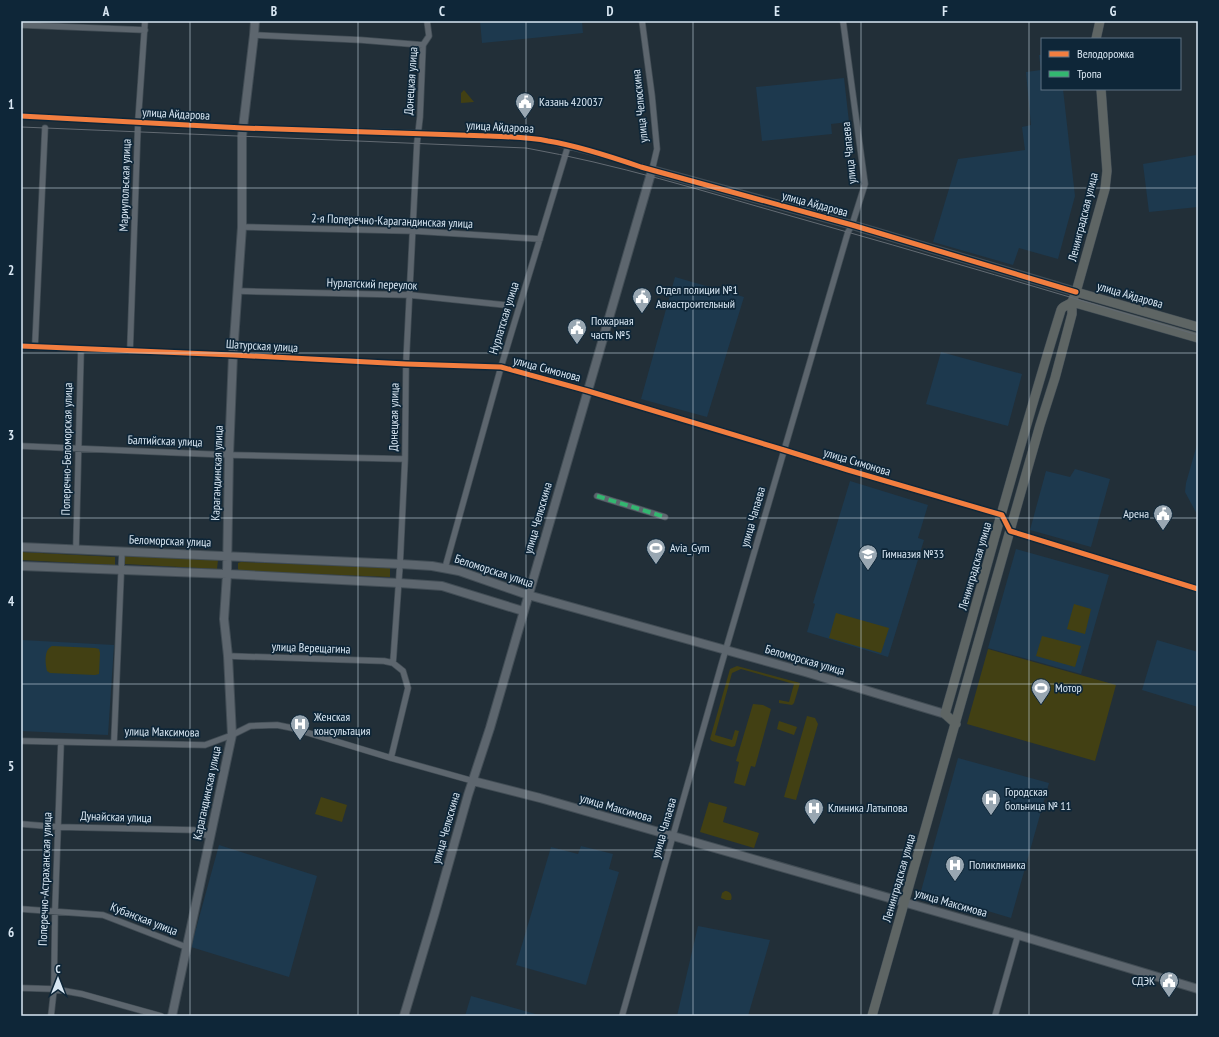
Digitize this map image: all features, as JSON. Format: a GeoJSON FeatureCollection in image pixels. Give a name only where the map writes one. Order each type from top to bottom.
{"type":"FeatureCollection","features":[{"type":"Feature","properties":{"kind":"main road","name":"Карагандинская улица"},"geometry":{"type":"LineString","coordinates":[[172,1016],[232,735],[228,656],[224,619],[227,574],[229,455],[233,355],[242,227],[242,136],[255,21]]}},
{"type":"Feature","properties":{"kind":"main road"},"geometry":{"type":"LineString","coordinates":[[1096,38],[1100,21]]}},
{"type":"Feature","properties":{"kind":"main road","name":"Ленинградская улица"},"geometry":{"type":"LineString","coordinates":[[872,1016],[1040,425],[1055,378],[1072,314],[1072,302],[1105,188],[1107,171],[1101,90]]}},
{"type":"Feature","properties":{"kind":"main road","name":"улица Айдарова"},"geometry":{"type":"LineString","coordinates":[[652,170],[852,225],[1198,327]]}},
{"type":"Feature","properties":{"kind":"main road","name":"улица Челюскина"},"geometry":{"type":"LineString","coordinates":[[404,1016],[468,795],[490,728],[652,170]]}},
{"type":"Feature","properties":{"kind":"main road","name":"улица Айдарова"},"geometry":{"type":"LineString","coordinates":[[1072,302],[1198,338]]}},
{"type":"Feature","properties":{"kind":"main road","name":"Ленинградская улица"},"geometry":{"type":"LineString","coordinates":[[945,714],[1060,310],[1072,302]]}},
{"type":"Feature","properties":{"kind":"main road","name":"Беломорская улица"},"geometry":{"type":"LineString","coordinates":[[21,547],[400,564],[445,568],[473,575],[528,595],[805,672],[945,714]]}},
{"type":"Feature","properties":{"kind":"main road"},"geometry":{"type":"LineString","coordinates":[[21,566],[227,574],[442,586],[523,611]]}},
{"type":"Feature","properties":{"kind":"main road"},"geometry":{"type":"LineString","coordinates":[[945,714],[956,724]]}},
{"type":"Feature","properties":{"kind":"main road","name":"улица Максимова"},"geometry":{"type":"LineString","coordinates":[[473,781],[540,798],[1018,935],[1198,989]]}},
{"type":"Feature","properties":{"kind":"street","name":"Мариупольская улица"},"geometry":{"type":"LineString","coordinates":[[130,351],[138,122],[145,21]]}},
{"type":"Feature","properties":{"kind":"street","name":"Донецкая улица"},"geometry":{"type":"LineString","coordinates":[[393,663],[399,583],[405,459],[406,364],[418,133],[423,45],[429,36],[428,21]]}},
{"type":"Feature","properties":{"kind":"street","name":"улица Челюскина"},"geometry":{"type":"LineString","coordinates":[[642,21],[652,96],[657,149],[652,170]]}},
{"type":"Feature","properties":{"kind":"street","name":"улица Чапаева"},"geometry":{"type":"LineString","coordinates":[[622,1016],[643,945],[672,836],[784,450],[848,232],[852,225],[865,184],[843,21]]}},
{"type":"Feature","properties":{"kind":"street"},"geometry":{"type":"LineString","coordinates":[[21,25],[145,30]]}},
{"type":"Feature","properties":{"kind":"street"},"geometry":{"type":"LineString","coordinates":[[254,35],[361,40],[423,45]]}},
{"type":"Feature","properties":{"kind":"street","name":"улица Айдарова"},"geometry":{"type":"LineString","coordinates":[[21,116],[243,128],[527,138],[549,141],[611,157],[652,170]]}},
{"type":"Feature","properties":{"kind":"street"},"geometry":{"type":"LineString","coordinates":[[35,346],[45,128]]}},
{"type":"Feature","properties":{"kind":"street","name":"Нурлатская улица"},"geometry":{"type":"LineString","coordinates":[[445,568],[501,367],[568,146]]}},
{"type":"Feature","properties":{"kind":"street","name":"2-я Поперечно-Карагандинская улица"},"geometry":{"type":"LineString","coordinates":[[242,227],[414,231],[540,239]]}},
{"type":"Feature","properties":{"kind":"street","name":"Нурлатский переулок"},"geometry":{"type":"LineString","coordinates":[[237,291],[410,295],[506,305]]}},
{"type":"Feature","properties":{"kind":"street","name":"Шатурская улица"},"geometry":{"type":"LineString","coordinates":[[21,346],[501,367]]}},
{"type":"Feature","properties":{"kind":"street","name":"Поперечно-Беломорская улица"},"geometry":{"type":"LineString","coordinates":[[76,549],[81,348]]}},
{"type":"Feature","properties":{"kind":"street","name":"улица Симонова"},"geometry":{"type":"LineString","coordinates":[[501,367],[588,391],[852,472],[1002,515]]}},
{"type":"Feature","properties":{"kind":"street","name":"Балтийская улица"},"geometry":{"type":"LineString","coordinates":[[21,446],[229,455],[405,459]]}},
{"type":"Feature","properties":{"kind":"street"},"geometry":{"type":"LineString","coordinates":[[597,496],[665,517]]}},
{"type":"Feature","properties":{"kind":"street"},"geometry":{"type":"LineString","coordinates":[[1002,515],[1010,531],[1198,589]]}},
{"type":"Feature","properties":{"kind":"street"},"geometry":{"type":"LineString","coordinates":[[114,742],[122,551]]}},
{"type":"Feature","properties":{"kind":"street","name":"улица Верещагина"},"geometry":{"type":"LineString","coordinates":[[228,656],[384,661],[393,663]]}},
{"type":"Feature","properties":{"kind":"street"},"geometry":{"type":"LineString","coordinates":[[391,758],[408,688],[403,671],[393,663]]}},
{"type":"Feature","properties":{"kind":"street","name":"улица Максимова"},"geometry":{"type":"LineString","coordinates":[[21,741],[205,745],[232,735],[250,726],[277,725],[292,728],[473,781]]}},
{"type":"Feature","properties":{"kind":"street","name":"Поперечно-Астраханская улица"},"geometry":{"type":"LineString","coordinates":[[51,1016],[54,989],[55,911],[61,742]]}},
{"type":"Feature","properties":{"kind":"street","name":"Дунайская улица"},"geometry":{"type":"LineString","coordinates":[[21,824],[194,830],[210,837]]}},
{"type":"Feature","properties":{"kind":"street","name":"Кубанская улица"},"geometry":{"type":"LineString","coordinates":[[21,909],[103,915],[186,947]]}},
{"type":"Feature","properties":{"kind":"street"},"geometry":{"type":"LineString","coordinates":[[995,1016],[1018,935]]}},
{"type":"Feature","properties":{"kind":"street"},"geometry":{"type":"LineString","coordinates":[[21,988],[54,989],[82,994],[161,1016]]}},
{"type":"Feature","properties":{"kind":"shaded area"},"geometry":{"type":"Polygon","coordinates":[[[480,21],[582,21],[583,33],[482,43],[480,21]]]}},
{"type":"Feature","properties":{"kind":"shaded area"},"geometry":{"type":"Polygon","coordinates":[[[1039,55],[1041,55],[1041,70],[1039,55]]]}},
{"type":"Feature","properties":{"kind":"shaded area"},"geometry":{"type":"Polygon","coordinates":[[[1041,70],[1041,90],[1063,90],[1075,196],[1058,259],[1019,248],[1013,265],[933,242],[958,159],[1025,150],[1022,127],[1031,125],[1026,72],[1041,70]]]}},
{"type":"Feature","properties":{"kind":"shaded area"},"geometry":{"type":"Polygon","coordinates":[[[844,78],[849,122],[831,124],[832,134],[762,141],[756,87],[844,78]]]}},
{"type":"Feature","properties":{"kind":"shaded area"},"geometry":{"type":"Polygon","coordinates":[[[464,90],[474,102],[461,103],[461,93],[464,90]]]}},
{"type":"Feature","properties":{"kind":"shaded area"},"geometry":{"type":"Polygon","coordinates":[[[1196,155],[1198,170],[1198,207],[1149,212],[1143,164],[1196,155]]]}},
{"type":"Feature","properties":{"kind":"shaded area"},"geometry":{"type":"Polygon","coordinates":[[[675,277],[744,297],[707,417],[641,399],[675,277]]]}},
{"type":"Feature","properties":{"kind":"shaded area"},"geometry":{"type":"Polygon","coordinates":[[[941,352],[1022,374],[1008,426],[926,404],[941,352]]]}},
{"type":"Feature","properties":{"kind":"shaded area"},"geometry":{"type":"Polygon","coordinates":[[[1198,441],[1198,516],[1185,492],[1186,483],[1198,441]]]}},
{"type":"Feature","properties":{"kind":"shaded area"},"geometry":{"type":"Polygon","coordinates":[[[1075,469],[1110,479],[1091,547],[1030,530],[1046,471],[1070,477],[1075,469]]]}},
{"type":"Feature","properties":{"kind":"shaded area","name":"Гимназия №33"},"geometry":{"type":"Polygon","coordinates":[[[850,481],[928,505],[918,538],[924,540],[888,657],[807,632],[815,604],[813,603],[850,481]]]}},
{"type":"Feature","properties":{"kind":"shaded area"},"geometry":{"type":"Polygon","coordinates":[[[1016,549],[1109,575],[1081,674],[988,648],[1016,549]]]}},
{"type":"Feature","properties":{"kind":"shaded area"},"geometry":{"type":"Polygon","coordinates":[[[21,552],[115,557],[115,565],[21,560],[21,552]]]}},
{"type":"Feature","properties":{"kind":"shaded area"},"geometry":{"type":"Polygon","coordinates":[[[125,556],[218,560],[217,569],[125,564],[125,556]]]}},
{"type":"Feature","properties":{"kind":"shaded area"},"geometry":{"type":"Polygon","coordinates":[[[238,563],[390,568],[390,577],[240,571],[238,569],[238,563]]]}},
{"type":"Feature","properties":{"kind":"shaded area"},"geometry":{"type":"Polygon","coordinates":[[[1074,604],[1091,609],[1085,634],[1067,629],[1074,604]]]}},
{"type":"Feature","properties":{"kind":"shaded area"},"geometry":{"type":"Polygon","coordinates":[[[836,613],[889,628],[881,653],[829,638],[836,613]]]}},
{"type":"Feature","properties":{"kind":"shaded area"},"geometry":{"type":"Polygon","coordinates":[[[1042,636],[1081,646],[1075,667],[1036,656],[1042,636]]]}},
{"type":"Feature","properties":{"kind":"shaded area"},"geometry":{"type":"Polygon","coordinates":[[[22,640],[114,645],[108,735],[21,731],[22,640]]]}},
{"type":"Feature","properties":{"kind":"shaded area"},"geometry":{"type":"Polygon","coordinates":[[[1157,640],[1198,652],[1198,707],[1142,690],[1157,640]]]}},
{"type":"Feature","properties":{"kind":"shaded area"},"geometry":{"type":"Polygon","coordinates":[[[52,646],[99,649],[99,674],[50,673],[47,671],[46,653],[52,646]]]}},
{"type":"Feature","properties":{"kind":"shaded area","name":"Мотор"},"geometry":{"type":"Polygon","coordinates":[[[988,649],[1116,685],[1095,761],[967,724],[988,649]]]}},
{"type":"Feature","properties":{"kind":"shaded area"},"geometry":{"type":"Polygon","coordinates":[[[737,666],[800,683],[792,705],[779,703],[779,700],[789,702],[794,684],[741,669],[732,673],[715,735],[732,740],[735,730],[739,731],[735,746],[732,747],[710,739],[730,669],[737,666]]]}},
{"type":"Feature","properties":{"kind":"shaded area"},"geometry":{"type":"Polygon","coordinates":[[[753,704],[763,705],[771,709],[755,767],[751,766],[745,786],[734,783],[739,762],[736,761],[753,704]]]}},
{"type":"Feature","properties":{"kind":"shaded area"},"geometry":{"type":"Polygon","coordinates":[[[807,716],[815,718],[818,724],[796,800],[784,797],[807,716]]]}},
{"type":"Feature","properties":{"kind":"shaded area"},"geometry":{"type":"Polygon","coordinates":[[[779,721],[797,727],[794,735],[777,729],[779,721]]]}},
{"type":"Feature","properties":{"kind":"shaded area","name":"Городская больница № 11"},"geometry":{"type":"Polygon","coordinates":[[[958,758],[1049,783],[1011,918],[921,891],[958,758]]]}},
{"type":"Feature","properties":{"kind":"shaded area"},"geometry":{"type":"Polygon","coordinates":[[[321,797],[347,805],[342,822],[315,814],[321,797]]]}},
{"type":"Feature","properties":{"kind":"shaded area"},"geometry":{"type":"Polygon","coordinates":[[[709,802],[727,807],[723,822],[759,833],[754,848],[700,832],[709,802]]]}},
{"type":"Feature","properties":{"kind":"shaded area"},"geometry":{"type":"Polygon","coordinates":[[[219,845],[317,876],[289,977],[191,947],[219,845]]]}},
{"type":"Feature","properties":{"kind":"shaded area"},"geometry":{"type":"Polygon","coordinates":[[[581,846],[613,854],[609,869],[619,872],[586,985],[516,965],[551,847],[578,854],[581,846]]]}},
{"type":"Feature","properties":{"kind":"shaded area"},"geometry":{"type":"Polygon","coordinates":[[[725,891],[731,894],[731,900],[721,898],[722,893],[725,891]]]}},
{"type":"Feature","properties":{"kind":"shaded area"},"geometry":{"type":"Polygon","coordinates":[[[698,926],[770,940],[748,1016],[677,1016],[698,926]]]}},
{"type":"Feature","properties":{"kind":"shaded area"},"geometry":{"type":"Polygon","coordinates":[[[471,996],[518,1009],[542,1016],[465,1016],[471,996]]]}},
{"type":"Feature","properties":{"kind":"tram line"},"geometry":{"type":"LineString","coordinates":[[21,127],[526,148],[560,154],[692,188],[893,245],[1198,335]]}},
{"type":"Feature","properties":{"kind":"marked path"},"geometry":{"type":"LineString","coordinates":[[597,496],[665,517]]}},
{"type":"Feature","properties":{"kind":"cycle path"},"geometry":{"type":"LineString","coordinates":[[21,116],[243,128],[519,137],[560,143],[641,167],[852,225],[1076,292]]}},
{"type":"Feature","properties":{"kind":"cycle path"},"geometry":{"type":"LineString","coordinates":[[21,346],[501,367],[588,391],[1002,515],[1010,531],[1198,589]]}},
{"type":"Feature","properties":{"kind":"place","name":"Казань 420037"},"geometry":{"type":"Point","coordinates":[525,119]}},
{"type":"Feature","properties":{"kind":"place","name":"Отдел полиции №1 Авиастроительный"},"geometry":{"type":"Point","coordinates":[642,314]}},
{"type":"Feature","properties":{"kind":"place","name":"Пожарная часть №5"},"geometry":{"type":"Point","coordinates":[577,345]}},
{"type":"Feature","properties":{"kind":"place","name":"Арена"},"geometry":{"type":"Point","coordinates":[1163,531]}},
{"type":"Feature","properties":{"kind":"place","name":"Avia_Gym"},"geometry":{"type":"Point","coordinates":[656,565]}},
{"type":"Feature","properties":{"kind":"place","name":"Гимназия №33"},"geometry":{"type":"Point","coordinates":[868,571]}},
{"type":"Feature","properties":{"kind":"place","name":"Мотор"},"geometry":{"type":"Point","coordinates":[1041,705]}},
{"type":"Feature","properties":{"kind":"place","name":"Женская консультация"},"geometry":{"type":"Point","coordinates":[300,741]}},
{"type":"Feature","properties":{"kind":"place","name":"Городская больница № 11"},"geometry":{"type":"Point","coordinates":[991,816]}},
{"type":"Feature","properties":{"kind":"place","name":"Клиника Латыпова"},"geometry":{"type":"Point","coordinates":[814,825]}},
{"type":"Feature","properties":{"kind":"place","name":"Поликлиника"},"geometry":{"type":"Point","coordinates":[955,882]}},
{"type":"Feature","properties":{"kind":"place","name":"СДЭК"},"geometry":{"type":"Point","coordinates":[1169,998]}}]}
